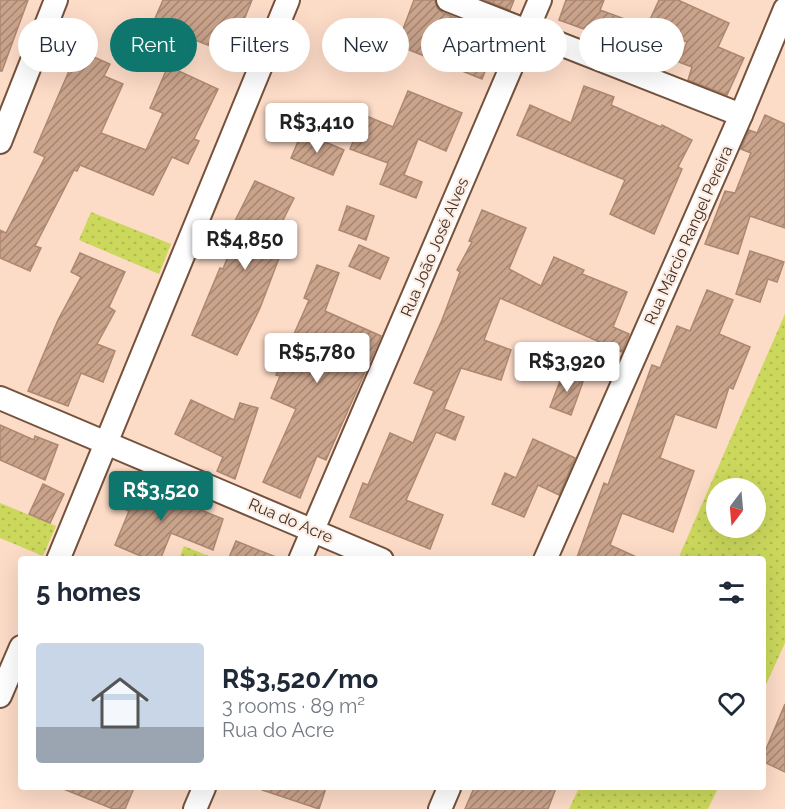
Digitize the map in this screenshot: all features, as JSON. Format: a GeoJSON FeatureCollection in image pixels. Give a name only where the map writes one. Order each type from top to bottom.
{"type":"FeatureCollection","features":[{"type":"Feature","properties":{"kind":"street"},"geometry":{"type":"LineString","coordinates":[[0,141],[56,0]]}},
{"type":"Feature","properties":{"kind":"street"},"geometry":{"type":"LineString","coordinates":[[60,556],[109,442],[288,0]]}},
{"type":"Feature","properties":{"kind":"street"},"geometry":{"type":"LineString","coordinates":[[448,0],[494,18]]}},
{"type":"Feature","properties":{"kind":"street","name":"Rua João José Alves"},"geometry":{"type":"LineString","coordinates":[[532,18],[540,0]]}},
{"type":"Feature","properties":{"kind":"street","name":"Rua Márcio Rangel Pereira"},"geometry":{"type":"LineString","coordinates":[[547,556],[741,115],[785,9]]}},
{"type":"Feature","properties":{"kind":"street"},"geometry":{"type":"LineString","coordinates":[[567,47],[741,115]]}},
{"type":"Feature","properties":{"kind":"street","name":"Rua João José Alves"},"geometry":{"type":"LineString","coordinates":[[302,556],[509,72]]}},
{"type":"Feature","properties":{"kind":"street","name":"Rua do Acre"},"geometry":{"type":"LineString","coordinates":[[0,398],[109,442],[373,556]]}},
{"type":"Feature","properties":{"kind":"street"},"geometry":{"type":"LineString","coordinates":[[0,696],[18,654]]}},
{"type":"Feature","properties":{"kind":"street"},"geometry":{"type":"LineString","coordinates":[[195,809],[203,790]]}},
{"type":"Feature","properties":{"kind":"street"},"geometry":{"type":"LineString","coordinates":[[440,809],[448,790]]}},
{"type":"Feature","properties":{"kind":"green space"},"geometry":{"type":"Polygon","coordinates":[[[91,212],[171,244],[159,274],[79,240],[91,212]]]}},
{"type":"Feature","properties":{"kind":"green space"},"geometry":{"type":"Polygon","coordinates":[[[785,314],[785,643],[766,685],[766,556],[679,556],[706,495],[706,538],[766,538],[766,478],[713,478],[785,314]]]}},
{"type":"Feature","properties":{"kind":"green space"},"geometry":{"type":"Polygon","coordinates":[[[0,503],[56,526],[43,556],[0,538],[0,503]]]}},
{"type":"Feature","properties":{"kind":"green space"},"geometry":{"type":"Polygon","coordinates":[[[184,546],[209,556],[180,556],[184,546]]]}},
{"type":"Feature","properties":{"kind":"green space"},"geometry":{"type":"Polygon","coordinates":[[[578,790],[717,790],[708,809],[569,809],[578,790]]]}},
{"type":"Feature","properties":{"kind":"building"},"geometry":{"type":"Polygon","coordinates":[[[0,0],[28,0],[21,18],[18,18],[18,27],[2,71],[0,71],[0,0]]]}},
{"type":"Feature","properties":{"kind":"building"},"geometry":{"type":"Polygon","coordinates":[[[163,0],[252,0],[245,18],[209,18],[209,46],[197,41],[197,18],[155,18],[163,0]]]}},
{"type":"Feature","properties":{"kind":"building"},"geometry":{"type":"Polygon","coordinates":[[[414,0],[435,0],[437,8],[456,18],[421,18],[421,55],[409,50],[407,18],[414,0]]]}},
{"type":"Feature","properties":{"kind":"building"},"geometry":{"type":"Polygon","coordinates":[[[485,0],[514,0],[510,10],[485,0]]]}},
{"type":"Feature","properties":{"kind":"building"},"geometry":{"type":"Polygon","coordinates":[[[566,0],[604,0],[600,10],[622,18],[579,18],[579,27],[567,23],[567,18],[560,18],[566,0]]]}},
{"type":"Feature","properties":{"kind":"building"},"geometry":{"type":"Polygon","coordinates":[[[659,0],[678,0],[729,23],[718,47],[744,58],[727,95],[688,80],[692,67],[684,64],[684,50],[687,42],[684,41],[684,18],[651,18],[659,0]]]}},
{"type":"Feature","properties":{"kind":"building"},"geometry":{"type":"Polygon","coordinates":[[[98,59],[110,64],[104,76],[123,84],[101,133],[146,150],[163,113],[150,108],[165,72],[181,72],[218,89],[194,139],[199,141],[188,164],[172,157],[153,195],[80,165],[77,171],[74,170],[35,246],[41,248],[30,271],[0,258],[0,230],[6,233],[45,157],[34,152],[69,72],[98,72],[98,59]]]}},
{"type":"Feature","properties":{"kind":"building"},"geometry":{"type":"Polygon","coordinates":[[[464,72],[485,72],[482,79],[464,72]]]}},
{"type":"Feature","properties":{"kind":"building"},"geometry":{"type":"Polygon","coordinates":[[[584,86],[614,97],[611,105],[661,127],[662,125],[692,140],[678,167],[682,169],[654,234],[610,214],[625,180],[517,135],[530,105],[571,123],[584,86]]]}},
{"type":"Feature","properties":{"kind":"building"},"geometry":{"type":"Polygon","coordinates":[[[408,91],[462,113],[446,151],[418,139],[404,175],[422,182],[416,198],[380,184],[388,163],[350,149],[364,115],[393,127],[408,91]]]}},
{"type":"Feature","properties":{"kind":"building"},"geometry":{"type":"Polygon","coordinates":[[[765,115],[785,124],[785,228],[750,216],[738,254],[705,244],[725,191],[735,193],[751,153],[741,149],[749,130],[757,133],[765,115]]]}},
{"type":"Feature","properties":{"kind":"building"},"geometry":{"type":"Polygon","coordinates":[[[302,132],[344,150],[333,175],[291,158],[302,132]]]}},
{"type":"Feature","properties":{"kind":"building"},"geometry":{"type":"Polygon","coordinates":[[[255,181],[294,198],[269,248],[281,253],[260,308],[237,355],[192,335],[220,268],[223,269],[240,226],[234,223],[255,181]]]}},
{"type":"Feature","properties":{"kind":"building"},"geometry":{"type":"Polygon","coordinates":[[[347,206],[374,216],[366,240],[339,230],[347,206]]]}},
{"type":"Feature","properties":{"kind":"building"},"geometry":{"type":"Polygon","coordinates":[[[482,210],[526,228],[509,269],[541,286],[554,257],[584,270],[582,274],[627,292],[613,327],[629,334],[622,352],[500,298],[484,340],[511,350],[501,380],[461,368],[444,409],[464,417],[455,440],[436,432],[406,500],[443,515],[430,549],[350,517],[363,483],[368,485],[390,433],[413,443],[434,391],[414,383],[442,320],[460,272],[457,270],[472,242],[469,241],[482,210]]]}},
{"type":"Feature","properties":{"kind":"building"},"geometry":{"type":"Polygon","coordinates":[[[359,245],[389,258],[380,279],[349,266],[359,245]]]}},
{"type":"Feature","properties":{"kind":"building"},"geometry":{"type":"Polygon","coordinates":[[[750,251],[784,262],[777,282],[768,279],[760,302],[736,294],[750,251]]]}},
{"type":"Feature","properties":{"kind":"building"},"geometry":{"type":"Polygon","coordinates":[[[80,253],[125,272],[109,307],[115,311],[97,344],[115,351],[103,382],[81,373],[68,406],[28,391],[58,320],[81,277],[71,272],[80,253]]]}},
{"type":"Feature","properties":{"kind":"building"},"geometry":{"type":"Polygon","coordinates":[[[317,265],[339,273],[325,311],[381,336],[326,460],[317,456],[300,498],[263,482],[296,409],[271,398],[280,376],[276,375],[309,300],[304,298],[317,265]]]}},
{"type":"Feature","properties":{"kind":"building"},"geometry":{"type":"Polygon","coordinates":[[[707,290],[733,300],[719,334],[750,347],[733,389],[729,387],[716,428],[675,414],[660,458],[694,471],[673,532],[622,513],[610,545],[634,556],[577,556],[604,483],[608,485],[652,365],[660,368],[677,326],[690,331],[707,290]]]}},
{"type":"Feature","properties":{"kind":"building"},"geometry":{"type":"Polygon","coordinates":[[[564,371],[584,379],[571,415],[550,407],[564,371]]]}},
{"type":"Feature","properties":{"kind":"building"},"geometry":{"type":"Polygon","coordinates":[[[191,400],[234,420],[240,403],[258,408],[235,479],[217,471],[223,457],[175,434],[191,400]]]}},
{"type":"Feature","properties":{"kind":"building"},"geometry":{"type":"Polygon","coordinates":[[[0,425],[34,440],[35,436],[58,445],[45,480],[0,460],[0,425]]]}},
{"type":"Feature","properties":{"kind":"building"},"geometry":{"type":"Polygon","coordinates":[[[533,439],[575,458],[559,495],[538,485],[524,517],[492,504],[505,473],[516,478],[533,439]]]}},
{"type":"Feature","properties":{"kind":"building"},"geometry":{"type":"Polygon","coordinates":[[[123,478],[223,519],[213,550],[171,533],[162,556],[141,556],[115,545],[129,511],[113,504],[123,478]]]}},
{"type":"Feature","properties":{"kind":"building"},"geometry":{"type":"Polygon","coordinates":[[[43,484],[64,494],[50,523],[29,514],[43,484]]]}},
{"type":"Feature","properties":{"kind":"building"},"geometry":{"type":"Polygon","coordinates":[[[236,541],[274,556],[230,556],[236,541]]]}},
{"type":"Feature","properties":{"kind":"building"},"geometry":{"type":"Polygon","coordinates":[[[785,704],[785,772],[766,763],[766,749],[785,704]]]}},
{"type":"Feature","properties":{"kind":"building"},"geometry":{"type":"Polygon","coordinates":[[[66,790],[133,790],[125,809],[113,809],[66,790]]]}},
{"type":"Feature","properties":{"kind":"building"},"geometry":{"type":"Polygon","coordinates":[[[262,790],[325,790],[319,809],[262,790]]]}},
{"type":"Feature","properties":{"kind":"building"},"geometry":{"type":"Polygon","coordinates":[[[473,790],[555,790],[548,809],[465,809],[473,790]]]}}]}
